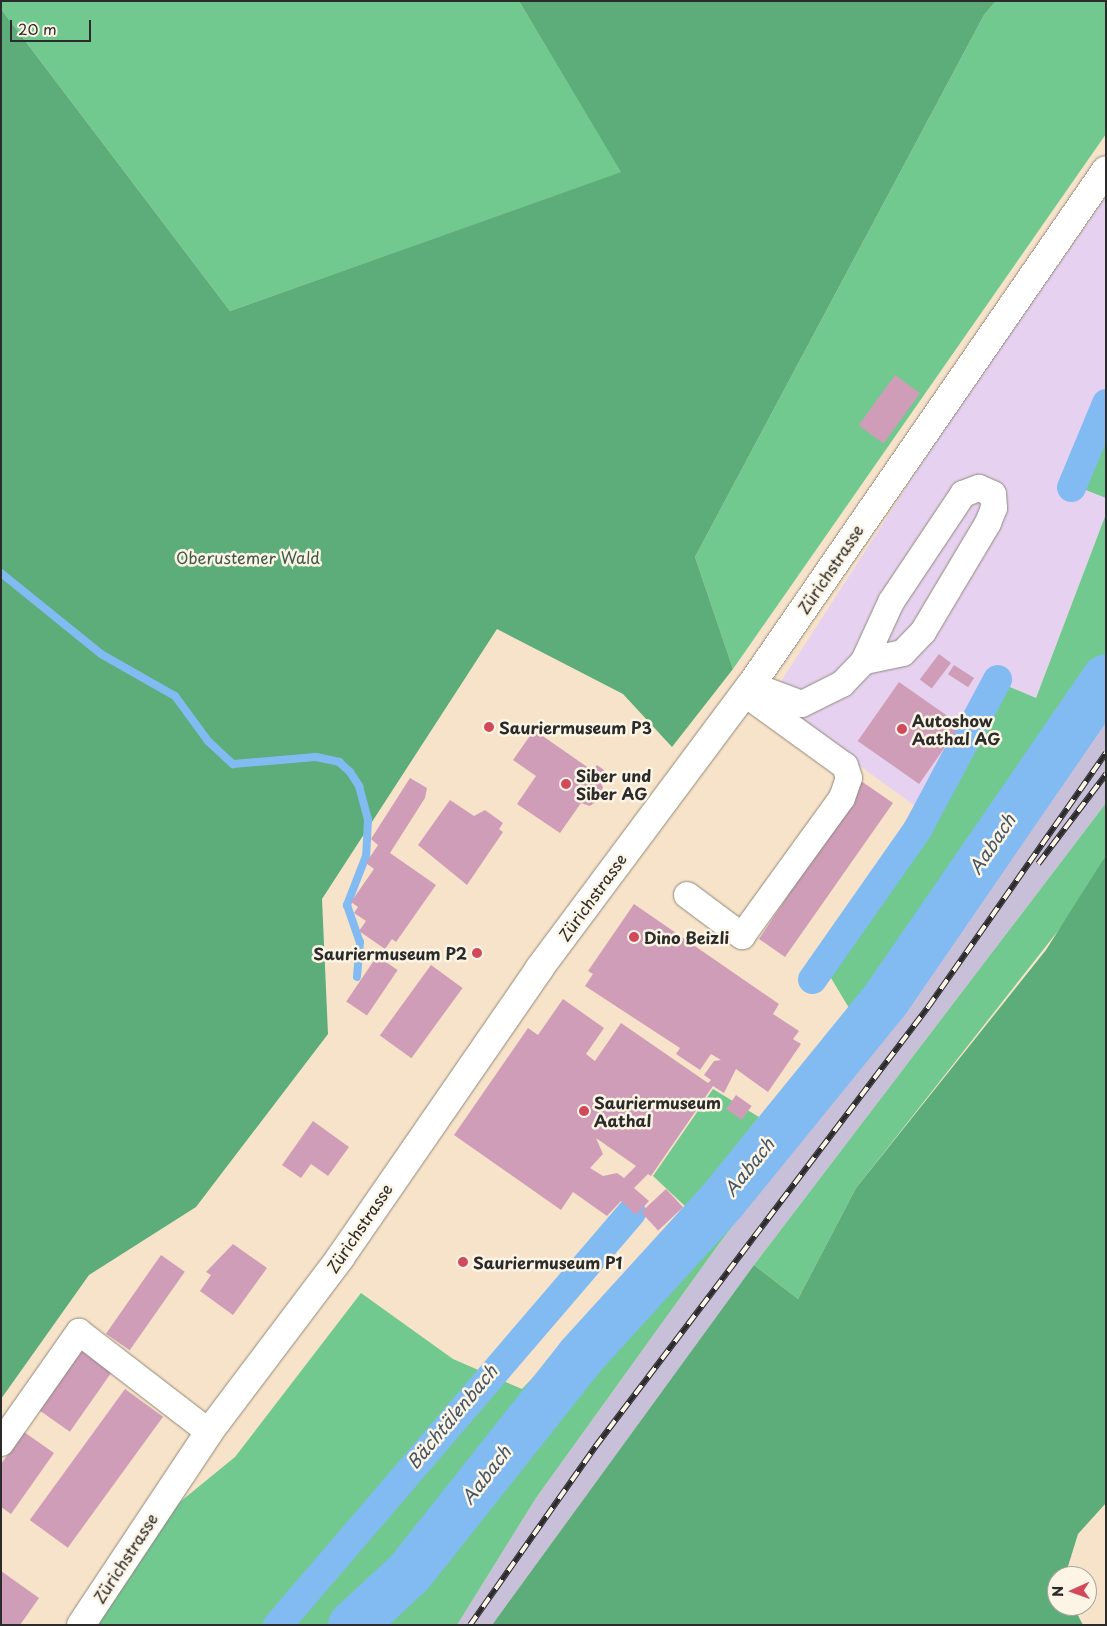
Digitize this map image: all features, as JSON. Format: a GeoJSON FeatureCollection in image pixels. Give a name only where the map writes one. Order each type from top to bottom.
{"type":"FeatureCollection","features":[{"type":"Feature","properties":{"kind":"main road","name":"Zürichstrasse"},"geometry":{"type":"LineString","coordinates":[[81,1625],[209,1432],[340,1258],[540,969],[748,689],[1106,170]]}},
{"type":"Feature","properties":{"kind":"lane"},"geometry":{"type":"LineString","coordinates":[[748,689],[802,704],[828,694],[864,661],[891,602],[963,494],[979,488],[993,494],[994,508],[988,523],[923,632],[903,653],[864,661]]}},
{"type":"Feature","properties":{"kind":"lane"},"geometry":{"type":"LineString","coordinates":[[687,895],[742,936],[842,798],[850,778],[845,766],[748,689]]}},
{"type":"Feature","properties":{"kind":"lane"},"geometry":{"type":"LineString","coordinates":[[1,1443],[79,1332],[209,1432]]}},
{"type":"Feature","properties":{"kind":"shaded area"},"geometry":{"type":"Polygon","coordinates":[[[1106,197],[1106,389],[1068,483],[1106,498],[1106,514],[1036,698],[990,679],[922,811],[769,700],[964,398],[1106,197]]]}},
{"type":"Feature","properties":{"kind":"shaded area"},"geometry":{"type":"Polygon","coordinates":[[[1106,716],[1106,803],[754,1265],[492,1625],[457,1625],[536,1498],[721,1241],[910,996],[1106,716]]]}},
{"type":"Feature","properties":{"kind":"green space"},"geometry":{"type":"Polygon","coordinates":[[[1,1],[519,1],[622,172],[230,311],[1,9],[1,1]]]}},
{"type":"Feature","properties":{"kind":"green space","name":"Oberustemer Wald"},"geometry":{"type":"Polygon","coordinates":[[[519,1],[996,1],[984,15],[695,557],[733,669],[672,747],[623,694],[497,629],[322,899],[328,1034],[196,1207],[89,1275],[1,1399],[1,9],[230,311],[621,172],[519,1]]]}},
{"type":"Feature","properties":{"kind":"green space"},"geometry":{"type":"Polygon","coordinates":[[[996,1],[1106,1],[1106,134],[733,669],[695,557],[984,15],[996,1]]]}},
{"type":"Feature","properties":{"kind":"green space"},"geometry":{"type":"Polygon","coordinates":[[[1106,389],[1106,498],[1068,483],[1106,389]]]}},
{"type":"Feature","properties":{"kind":"green space"},"geometry":{"type":"Polygon","coordinates":[[[1106,514],[1106,716],[910,996],[721,1241],[536,1498],[457,1625],[81,1625],[137,1537],[235,1457],[361,1293],[453,1359],[522,1389],[674,1228],[852,1013],[819,958],[922,811],[991,679],[1036,698],[1106,514]]]}},
{"type":"Feature","properties":{"kind":"green space"},"geometry":{"type":"Polygon","coordinates":[[[1106,803],[1106,855],[1065,922],[856,1188],[798,1299],[754,1265],[1106,803]]]}},
{"type":"Feature","properties":{"kind":"green space"},"geometry":{"type":"Polygon","coordinates":[[[1106,855],[1106,1503],[1078,1534],[1068,1566],[1047,1566],[1047,1616],[1078,1616],[1083,1625],[492,1625],[754,1265],[798,1299],[856,1188],[1046,950],[1106,855]]]}},
{"type":"Feature","properties":{"kind":"green space"},"geometry":{"type":"Polygon","coordinates":[[[713,1089],[759,1117],[687,1208],[653,1176],[713,1089]]]}},
{"type":"Feature","properties":{"kind":"building"},"geometry":{"type":"Polygon","coordinates":[[[895,375],[920,393],[884,443],[859,425],[895,375]]]}},
{"type":"Feature","properties":{"kind":"building"},"geometry":{"type":"Polygon","coordinates":[[[939,654],[951,663],[932,689],[920,680],[939,654]]]}},
{"type":"Feature","properties":{"kind":"building"},"geometry":{"type":"Polygon","coordinates":[[[954,665],[974,678],[968,687],[948,674],[954,665]]]}},
{"type":"Feature","properties":{"kind":"building"},"geometry":{"type":"Polygon","coordinates":[[[899,682],[960,725],[919,784],[858,741],[899,682]]]}},
{"type":"Feature","properties":{"kind":"building","name":"Siber und Siber AG"},"geometry":{"type":"Polygon","coordinates":[[[534,730],[593,771],[597,765],[604,770],[598,779],[603,787],[600,799],[590,806],[581,803],[560,833],[517,804],[536,776],[513,760],[534,730]]]}},
{"type":"Feature","properties":{"kind":"building"},"geometry":{"type":"Polygon","coordinates":[[[410,778],[427,788],[425,798],[390,853],[436,885],[396,942],[392,939],[385,949],[359,931],[366,921],[354,913],[358,907],[351,902],[374,869],[366,863],[378,845],[371,839],[410,778]]]}},
{"type":"Feature","properties":{"kind":"building"},"geometry":{"type":"Polygon","coordinates":[[[861,781],[893,803],[785,957],[759,939],[789,894],[785,892],[861,781]]]}},
{"type":"Feature","properties":{"kind":"building"},"geometry":{"type":"Polygon","coordinates":[[[450,800],[474,816],[485,810],[503,823],[499,829],[503,832],[467,885],[418,845],[450,800]]]}},
{"type":"Feature","properties":{"kind":"building"},"geometry":{"type":"Polygon","coordinates":[[[634,904],[779,1004],[773,1014],[799,1031],[793,1039],[801,1044],[768,1092],[736,1069],[724,1093],[713,1086],[651,1176],[648,1174],[634,1188],[649,1201],[636,1215],[621,1201],[607,1216],[573,1192],[561,1210],[454,1135],[528,1028],[538,1035],[563,999],[604,1028],[586,1054],[595,1061],[621,1023],[708,1083],[711,1080],[704,1075],[714,1061],[721,1060],[711,1054],[700,1070],[676,1054],[680,1048],[585,986],[593,974],[588,971],[634,904]],[[596,1138],[603,1154],[590,1168],[603,1176],[617,1173],[624,1178],[636,1166],[596,1138]]]}},
{"type":"Feature","properties":{"kind":"building"},"geometry":{"type":"Polygon","coordinates":[[[377,956],[398,970],[367,1016],[346,1002],[377,956]]]}},
{"type":"Feature","properties":{"kind":"building"},"geometry":{"type":"Polygon","coordinates":[[[431,965],[463,988],[411,1058],[380,1035],[431,965]]]}},
{"type":"Feature","properties":{"kind":"building"},"geometry":{"type":"Polygon","coordinates":[[[736,1095],[752,1106],[742,1120],[726,1109],[736,1095]]]}},
{"type":"Feature","properties":{"kind":"building"},"geometry":{"type":"Polygon","coordinates":[[[313,1121],[349,1147],[328,1176],[311,1164],[301,1178],[282,1165],[313,1121]]]}},
{"type":"Feature","properties":{"kind":"building"},"geometry":{"type":"Polygon","coordinates":[[[666,1189],[683,1207],[658,1230],[641,1212],[666,1189]]]}},
{"type":"Feature","properties":{"kind":"building"},"geometry":{"type":"Polygon","coordinates":[[[233,1244],[267,1268],[233,1315],[200,1291],[211,1275],[206,1272],[233,1244]]]}},
{"type":"Feature","properties":{"kind":"building"},"geometry":{"type":"Polygon","coordinates":[[[161,1255],[185,1272],[130,1350],[106,1334],[161,1255]]]}},
{"type":"Feature","properties":{"kind":"building"},"geometry":{"type":"Polygon","coordinates":[[[82,1350],[112,1371],[70,1432],[40,1411],[82,1350]]]}},
{"type":"Feature","properties":{"kind":"building"},"geometry":{"type":"Polygon","coordinates":[[[125,1389],[163,1417],[68,1548],[30,1520],[125,1389]]]}},
{"type":"Feature","properties":{"kind":"building"},"geometry":{"type":"Polygon","coordinates":[[[24,1432],[54,1453],[11,1514],[1,1507],[1,1464],[24,1432]]]}},
{"type":"Feature","properties":{"kind":"building"},"geometry":{"type":"Polygon","coordinates":[[[1,1571],[39,1598],[20,1625],[1,1625],[1,1571]]]}},
{"type":"Feature","properties":{"kind":"waterway"},"geometry":{"type":"LineString","coordinates":[[1071,487],[1106,403]]}},
{"type":"Feature","properties":{"kind":"waterway"},"geometry":{"type":"LineString","coordinates":[[1,573],[101,654],[175,696],[208,741],[233,764],[316,757],[339,762],[350,772],[359,786],[368,820],[366,856],[347,905],[360,942],[357,977]]}},
{"type":"Feature","properties":{"kind":"waterway","name":"Aabach"},"geometry":{"type":"LineString","coordinates":[[352,1625],[409,1572],[580,1356],[722,1200],[886,998],[1106,678]]}},
{"type":"Feature","properties":{"kind":"waterway"},"geometry":{"type":"LineString","coordinates":[[812,979],[917,829],[997,679]]}},
{"type":"Feature","properties":{"kind":"waterway","name":"Bächtälenbach"},"geometry":{"type":"LineString","coordinates":[[277,1625],[631,1212]]}},
{"type":"Feature","properties":{"kind":"railway"},"geometry":{"type":"LineString","coordinates":[[470,1625],[595,1447],[928,1007],[1106,753]]}},
{"type":"Feature","properties":{"kind":"railway"},"geometry":{"type":"LineString","coordinates":[[1038,864],[1106,774]]}},
{"type":"Feature","properties":{"kind":"place","name":"Sauriermuseum P3"},"geometry":{"type":"Point","coordinates":[489,727]}},
{"type":"Feature","properties":{"kind":"place","name":"Autoshow Aathal AG"},"geometry":{"type":"Point","coordinates":[902,729]}},
{"type":"Feature","properties":{"kind":"place","name":"Siber und Siber AG"},"geometry":{"type":"Point","coordinates":[566,784]}},
{"type":"Feature","properties":{"kind":"place","name":"Dino Beizli"},"geometry":{"type":"Point","coordinates":[634,937]}},
{"type":"Feature","properties":{"kind":"place","name":"Sauriermuseum P2"},"geometry":{"type":"Point","coordinates":[477,953]}},
{"type":"Feature","properties":{"kind":"place","name":"Sauriermuseum Aathal"},"geometry":{"type":"Point","coordinates":[584,1111]}},
{"type":"Feature","properties":{"kind":"place","name":"Sauriermuseum P1"},"geometry":{"type":"Point","coordinates":[463,1262]}}]}
